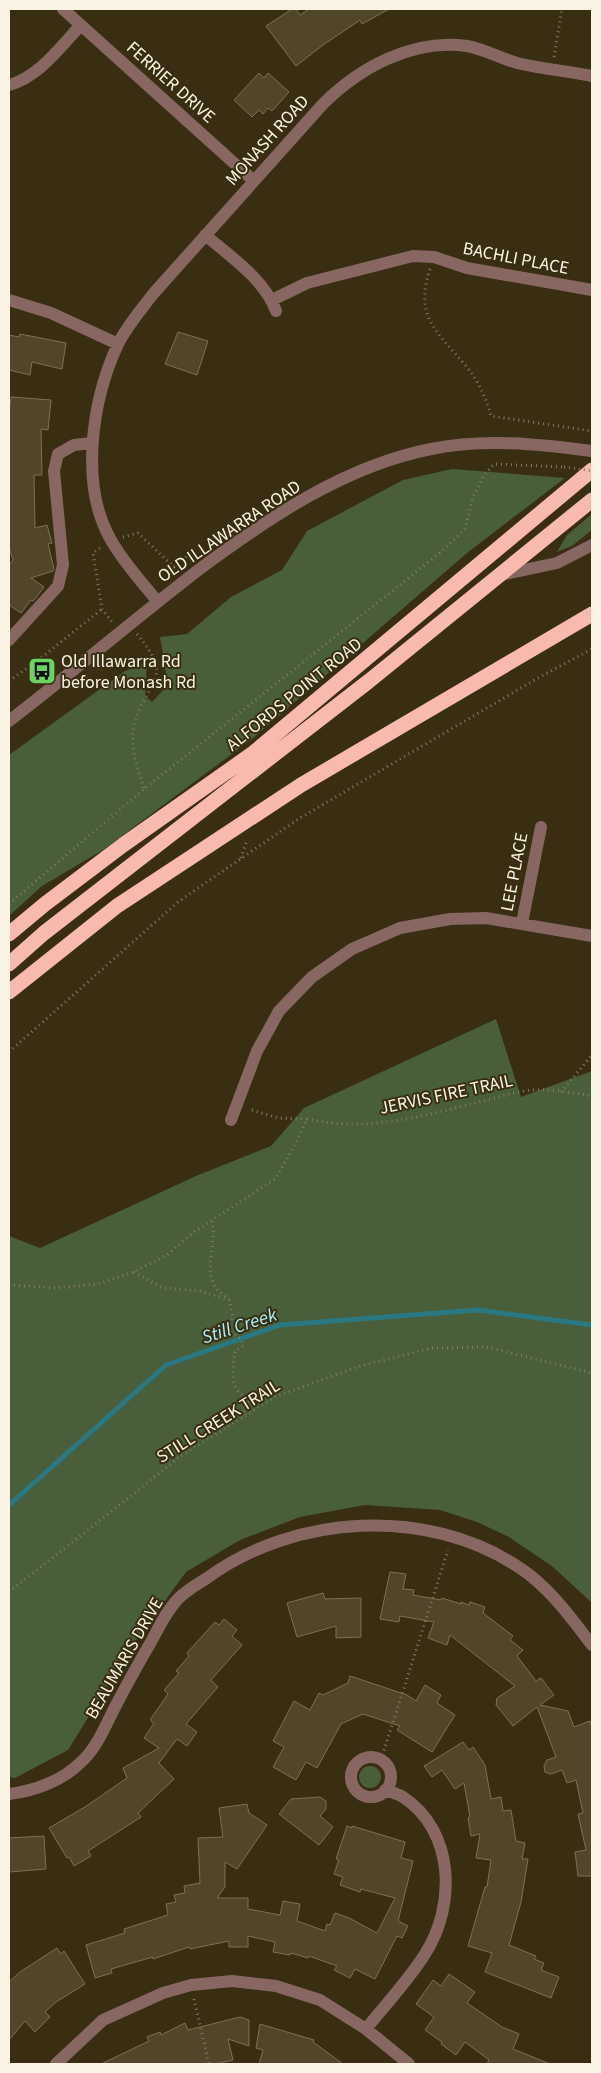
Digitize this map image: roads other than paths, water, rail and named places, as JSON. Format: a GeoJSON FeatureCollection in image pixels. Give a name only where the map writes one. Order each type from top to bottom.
{"type":"FeatureCollection","features":[{"type":"Feature","properties":{"kind":"highway","name":"ALFORDS POINT ROAD"},"geometry":{"type":"LineString","coordinates":[[9,934],[123,845],[252,754],[592,470]]}},
{"type":"Feature","properties":{"kind":"highway","name":"ALFORDS POINT ROAD"},"geometry":{"type":"LineString","coordinates":[[9,964],[44,933],[369,681],[592,500]]}},
{"type":"Feature","properties":{"kind":"highway"},"geometry":{"type":"LineString","coordinates":[[9,992],[117,906],[301,785],[592,614]]}},
{"type":"Feature","properties":{"kind":"street","name":"FERRIER DRIVE"},"geometry":{"type":"LineString","coordinates":[[63,9],[254,181]]}},
{"type":"Feature","properties":{"kind":"street"},"geometry":{"type":"LineString","coordinates":[[9,84],[26,78],[36,71],[81,25]]}},
{"type":"Feature","properties":{"kind":"street","name":"MONASH ROAD"},"geometry":{"type":"LineString","coordinates":[[157,602],[111,541],[100,514],[94,488],[92,443],[99,403],[118,344],[153,294],[336,91],[367,70],[401,54],[433,46],[466,46],[516,63],[592,76]]}},
{"type":"Feature","properties":{"kind":"street","name":"BACHLI PLACE"},"geometry":{"type":"LineString","coordinates":[[205,235],[249,274],[274,306],[307,282],[413,256],[434,256],[468,268],[592,290]]}},
{"type":"Feature","properties":{"kind":"street"},"geometry":{"type":"LineString","coordinates":[[9,300],[51,313],[118,344]]}},
{"type":"Feature","properties":{"kind":"street","name":"OLD ILLAWARRA ROAD"},"geometry":{"type":"LineString","coordinates":[[9,721],[157,602],[246,536],[301,501],[372,465],[431,449],[486,442],[589,451]]}},
{"type":"Feature","properties":{"kind":"street"},"geometry":{"type":"LineString","coordinates":[[9,640],[58,586],[63,565],[54,472],[58,454],[74,445],[92,443]]}},
{"type":"Feature","properties":{"kind":"street"},"geometry":{"type":"LineString","coordinates":[[499,575],[557,563],[592,545]]}},
{"type":"Feature","properties":{"kind":"street","name":"LEE PLACE"},"geometry":{"type":"LineString","coordinates":[[522,923],[541,828]]}},
{"type":"Feature","properties":{"kind":"street"},"geometry":{"type":"LineString","coordinates":[[231,1120],[257,1051],[279,1011],[312,977],[352,949],[400,928],[450,919],[486,918],[522,923],[558,932],[592,936]]}},
{"type":"Feature","properties":{"kind":"street","name":"BEAUMARIS DRIVE"},"geometry":{"type":"LineString","coordinates":[[9,1794],[23,1792],[54,1782],[81,1763],[100,1736],[162,1621],[179,1598],[230,1561],[317,1530],[361,1525],[403,1526],[452,1537],[484,1549],[521,1568],[556,1599],[592,1645]]}},
{"type":"Feature","properties":{"kind":"street"},"geometry":{"type":"LineString","coordinates":[[375,1757],[386,1765],[390,1777],[385,1790],[374,1796],[357,1791],[351,1780],[353,1768],[361,1759],[375,1757]]}},
{"type":"Feature","properties":{"kind":"street"},"geometry":{"type":"LineString","coordinates":[[366,2029],[425,1954],[441,1922],[445,1896],[444,1863],[438,1838],[423,1816],[403,1798],[385,1790]]}},
{"type":"Feature","properties":{"kind":"street"},"geometry":{"type":"LineString","coordinates":[[56,2064],[103,2020],[163,1992],[191,1985],[232,1981],[276,1986],[320,2000],[366,2029],[409,2064]]}},
{"type":"Feature","properties":{"kind":"waterway","name":"Still Creek"},"geometry":{"type":"LineString","coordinates":[[9,1505],[166,1365],[280,1325],[478,1310],[592,1325]]}},
{"type":"Feature","properties":{"kind":"place","name":"Old Illawarra Rd before Monash Rd"},"geometry":{"type":"Point","coordinates":[42,671]}}]}
